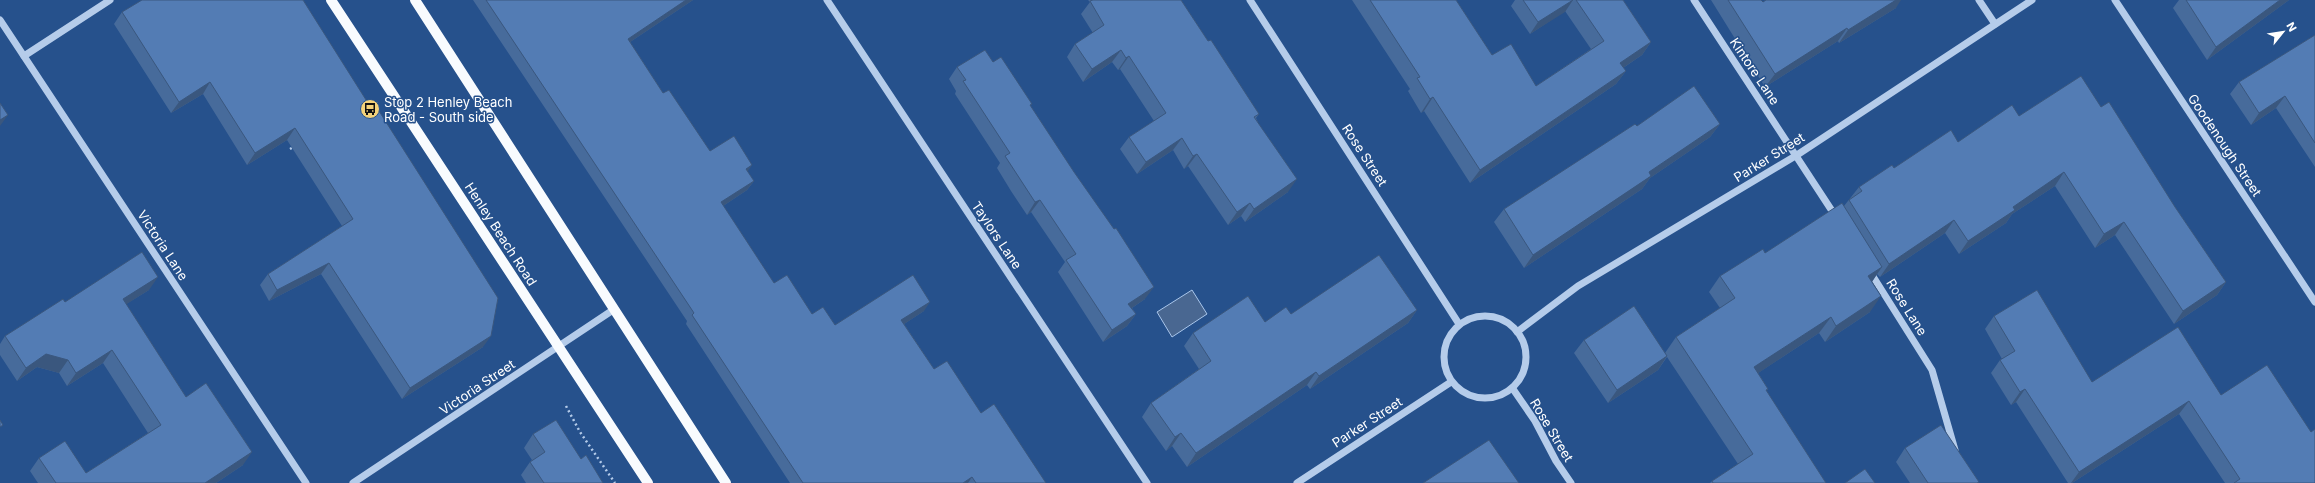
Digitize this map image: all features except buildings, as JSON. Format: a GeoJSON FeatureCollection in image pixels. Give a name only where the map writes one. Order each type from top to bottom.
{"type":"FeatureCollection","features":[{"type":"Feature","properties":{"kind":"main road","name":"Henley Beach Road"},"geometry":{"type":"LineString","coordinates":[[331,0],[560,346],[648,483]]}},
{"type":"Feature","properties":{"kind":"main road"},"geometry":{"type":"LineString","coordinates":[[415,0],[613,310],[726,483]]}},
{"type":"Feature","properties":{"kind":"street"},"geometry":{"type":"LineString","coordinates":[[24,56],[110,0]]}},
{"type":"Feature","properties":{"kind":"street","name":"Taylors Lane"},"geometry":{"type":"LineString","coordinates":[[827,0],[1147,483]]}},
{"type":"Feature","properties":{"kind":"street","name":"Rose Street"},"geometry":{"type":"LineString","coordinates":[[1250,0],[1459,324]]}},
{"type":"Feature","properties":{"kind":"street","name":"Kintore Lane"},"geometry":{"type":"LineString","coordinates":[[1694,0],[1797,155]]}},
{"type":"Feature","properties":{"kind":"street"},"geometry":{"type":"LineString","coordinates":[[1980,0],[1995,24]]}},
{"type":"Feature","properties":{"kind":"street","name":"Parker Street"},"geometry":{"type":"LineString","coordinates":[[1518,332],[1578,286],[1797,155],[2032,0]]}},
{"type":"Feature","properties":{"kind":"street","name":"Goodenough Street"},"geometry":{"type":"LineString","coordinates":[[2115,0],[2315,302]]}},
{"type":"Feature","properties":{"kind":"street","name":"Victoria Lane"},"geometry":{"type":"LineString","coordinates":[[0,20],[306,483]]}},
{"type":"Feature","properties":{"kind":"street"},"geometry":{"type":"LineString","coordinates":[[1797,155],[1842,226]]}},
{"type":"Feature","properties":{"kind":"street","name":"Rose Lane"},"geometry":{"type":"LineString","coordinates":[[1866,265],[1932,370],[1956,454]]}},
{"type":"Feature","properties":{"kind":"street","name":"Victoria Street"},"geometry":{"type":"LineString","coordinates":[[353,483],[613,310]]}},
{"type":"Feature","properties":{"kind":"street"},"geometry":{"type":"LineString","coordinates":[[1493,316],[1506,322],[1518,332],[1524,344],[1526,357],[1522,376],[1513,389],[1501,396],[1483,399],[1468,396],[1451,382],[1445,368],[1445,345],[1450,335],[1459,324],[1474,317],[1493,316]]}},
{"type":"Feature","properties":{"kind":"street","name":"Parker Street"},"geometry":{"type":"LineString","coordinates":[[1297,483],[1451,382]]}},
{"type":"Feature","properties":{"kind":"street","name":"Rose Street"},"geometry":{"type":"LineString","coordinates":[[1513,389],[1536,421],[1556,461],[1571,483]]}},
{"type":"Feature","properties":{"kind":"path"},"geometry":{"type":"LineString","coordinates":[[290,149],[296,145]]}},
{"type":"Feature","properties":{"kind":"path"},"geometry":{"type":"LineString","coordinates":[[566,406],[580,432],[615,483]]}},
{"type":"Feature","properties":{"kind":"water"},"geometry":{"type":"Polygon","coordinates":[[[1192,290],[1207,314],[1172,337],[1157,312],[1192,290]]]}},
{"type":"Feature","properties":{"kind":"place","name":"Stop 2 Henley Beach Road - South side"},"geometry":{"type":"Point","coordinates":[370,109]}}]}
